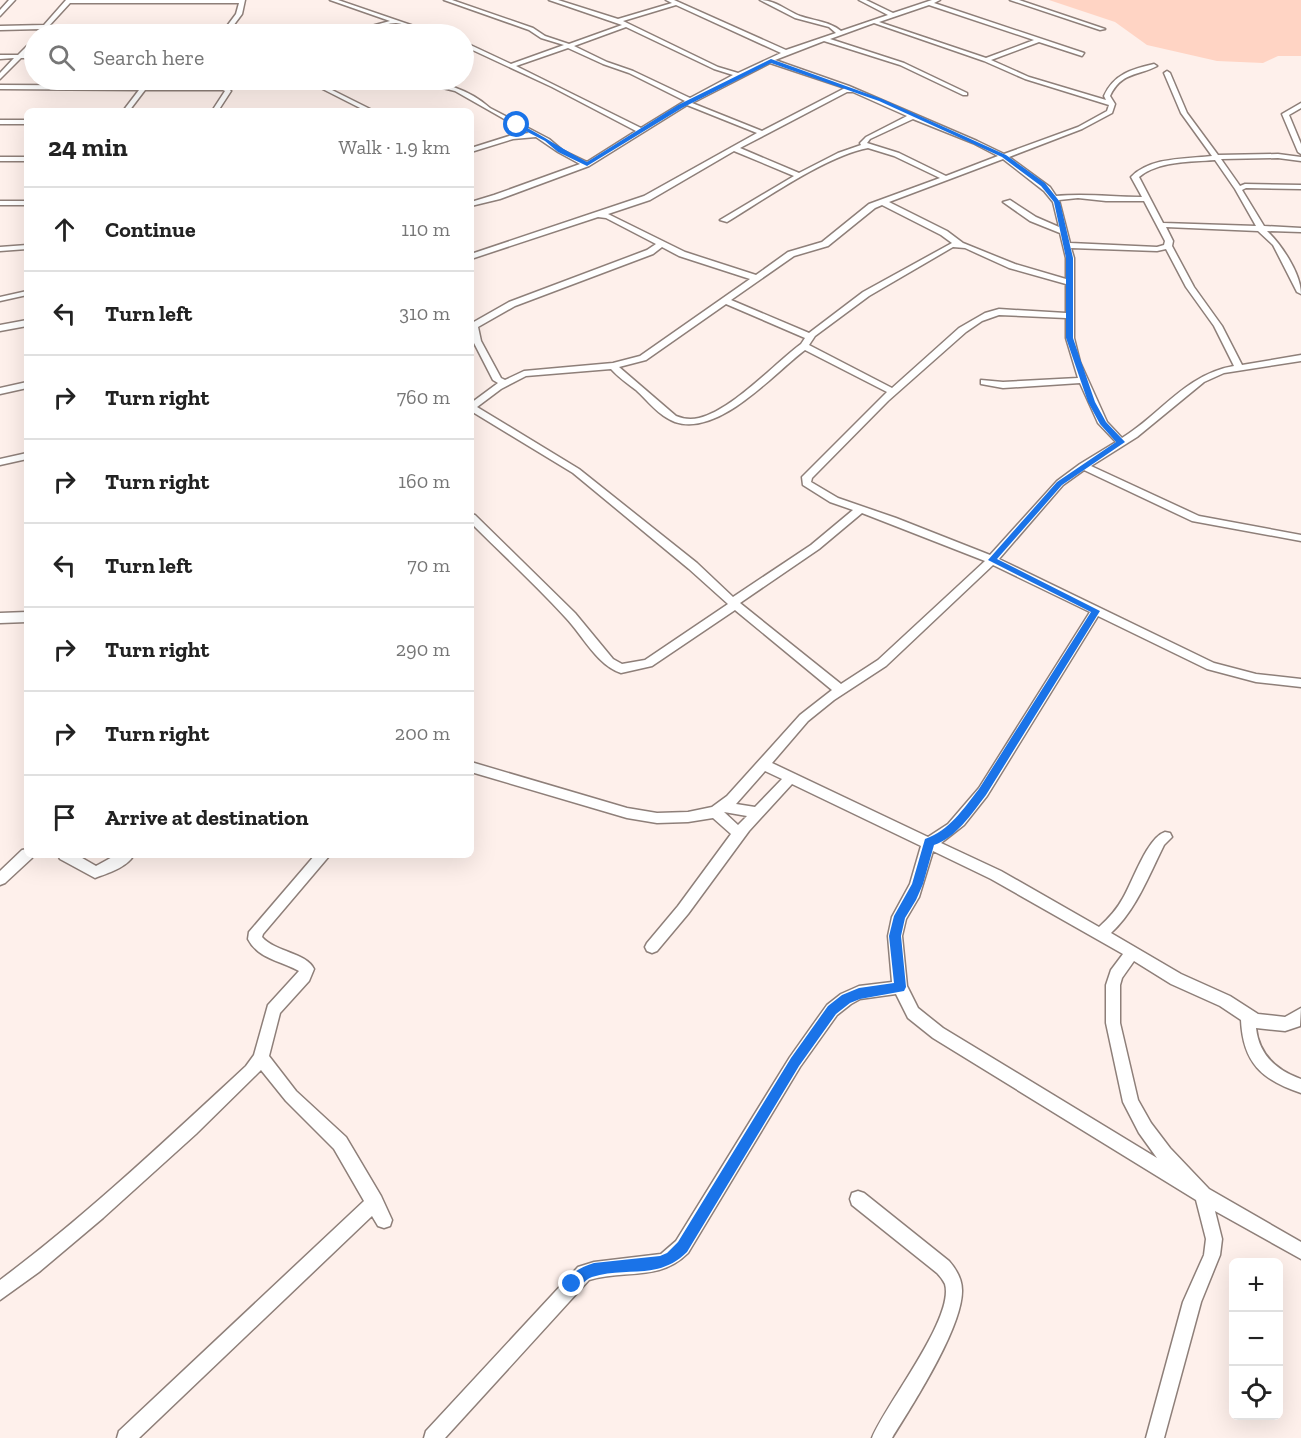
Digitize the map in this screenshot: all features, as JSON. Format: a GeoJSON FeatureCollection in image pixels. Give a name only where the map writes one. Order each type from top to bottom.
{"type":"FeatureCollection","features":[{"type":"Feature","properties":{"kind":"street"},"geometry":{"type":"LineString","coordinates":[[0,14],[12,0]]}},
{"type":"Feature","properties":{"kind":"street"},"geometry":{"type":"LineString","coordinates":[[333,0],[402,24]]}},
{"type":"Feature","properties":{"kind":"street"},"geometry":{"type":"LineString","coordinates":[[552,0],[618,21],[716,68],[738,75]]}},
{"type":"Feature","properties":{"kind":"street"},"geometry":{"type":"LineString","coordinates":[[578,0],[598,13]]}},
{"type":"Feature","properties":{"kind":"street"},"geometry":{"type":"LineString","coordinates":[[669,0],[788,53]]}},
{"type":"Feature","properties":{"kind":"street"},"geometry":{"type":"LineString","coordinates":[[618,21],[684,0]]}},
{"type":"Feature","properties":{"kind":"street"},"geometry":{"type":"LineString","coordinates":[[764,0],[797,17],[831,26],[841,34]]}},
{"type":"Feature","properties":{"kind":"street"},"geometry":{"type":"LineString","coordinates":[[862,0],[886,10],[893,16]]}},
{"type":"Feature","properties":{"kind":"street"},"geometry":{"type":"LineString","coordinates":[[474,203],[587,165],[688,102],[738,75],[788,53],[841,34],[850,28],[875,22],[936,0]]}},
{"type":"Feature","properties":{"kind":"street"},"geometry":{"type":"LineString","coordinates":[[1013,0],[1102,29]]}},
{"type":"Feature","properties":{"kind":"street"},"geometry":{"type":"LineString","coordinates":[[48,24],[69,1],[242,1],[238,14],[231,24]]}},
{"type":"Feature","properties":{"kind":"street"},"geometry":{"type":"LineString","coordinates":[[451,1],[531,29],[543,37],[568,45],[605,63],[635,74],[688,102],[762,133]]}},
{"type":"Feature","properties":{"kind":"street"},"geometry":{"type":"LineString","coordinates":[[929,3],[1037,41],[1082,54]]}},
{"type":"Feature","properties":{"kind":"street"},"geometry":{"type":"LineString","coordinates":[[387,24],[395,22]]}},
{"type":"Feature","properties":{"kind":"street"},"geometry":{"type":"LineString","coordinates":[[875,22],[986,60],[1027,78],[1112,104]]}},
{"type":"Feature","properties":{"kind":"street"},"geometry":{"type":"LineString","coordinates":[[511,66],[627,25]]}},
{"type":"Feature","properties":{"kind":"street"},"geometry":{"type":"LineString","coordinates":[[0,28],[24,29]]}},
{"type":"Feature","properties":{"kind":"street"},"geometry":{"type":"LineString","coordinates":[[825,39],[902,64],[965,94]]}},
{"type":"Feature","properties":{"kind":"street"},"geometry":{"type":"LineString","coordinates":[[986,60],[1037,41]]}},
{"type":"Feature","properties":{"kind":"street"},"geometry":{"type":"LineString","coordinates":[[474,49],[554,86],[641,131]]}},
{"type":"Feature","properties":{"kind":"street"},"geometry":{"type":"LineString","coordinates":[[0,77],[24,52]]}},
{"type":"Feature","properties":{"kind":"street"},"geometry":{"type":"LineString","coordinates":[[0,57],[24,57]]}},
{"type":"Feature","properties":{"kind":"street"},"geometry":{"type":"LineString","coordinates":[[771,61],[849,89],[1004,156],[1043,184],[1054,198],[1067,245],[1070,282],[1068,315],[1070,338],[1083,380],[1103,423],[1121,442]]}},
{"type":"Feature","properties":{"kind":"street"},"geometry":{"type":"LineString","coordinates":[[474,405],[493,391],[501,381],[524,374],[631,363],[654,352],[791,254],[825,244],[872,206],[1080,128],[1110,112],[1112,104],[1107,96],[1109,89],[1120,77],[1154,66]]}},
{"type":"Feature","properties":{"kind":"street"},"geometry":{"type":"LineString","coordinates":[[1167,73],[1185,113],[1238,188],[1239,194],[1253,212],[1261,229],[1276,244],[1301,292]]}},
{"type":"Feature","properties":{"kind":"street"},"geometry":{"type":"LineString","coordinates":[[0,87],[24,87]]}},
{"type":"Feature","properties":{"kind":"street"},"geometry":{"type":"LineString","coordinates":[[474,256],[605,214],[654,194],[734,148],[849,89]]}},
{"type":"Feature","properties":{"kind":"street"},"geometry":{"type":"LineString","coordinates":[[128,108],[142,90]]}},
{"type":"Feature","properties":{"kind":"street"},"geometry":{"type":"LineString","coordinates":[[217,108],[227,90]]}},
{"type":"Feature","properties":{"kind":"street"},"geometry":{"type":"LineString","coordinates":[[328,90],[365,108]]}},
{"type":"Feature","properties":{"kind":"street"},"geometry":{"type":"LineString","coordinates":[[457,90],[587,165]]}},
{"type":"Feature","properties":{"kind":"street"},"geometry":{"type":"LineString","coordinates":[[1301,105],[1285,114],[1301,152]]}},
{"type":"Feature","properties":{"kind":"street"},"geometry":{"type":"LineString","coordinates":[[865,146],[863,143],[868,138],[913,116]]}},
{"type":"Feature","properties":{"kind":"street"},"geometry":{"type":"LineString","coordinates":[[0,122],[24,122]]}},
{"type":"Feature","properties":{"kind":"street"},"geometry":{"type":"LineString","coordinates":[[474,149],[512,137],[538,135]]}},
{"type":"Feature","properties":{"kind":"street"},"geometry":{"type":"LineString","coordinates":[[724,220],[854,148],[865,146],[882,150],[945,178]]}},
{"type":"Feature","properties":{"kind":"street"},"geometry":{"type":"LineString","coordinates":[[734,148],[800,176]]}},
{"type":"Feature","properties":{"kind":"street"},"geometry":{"type":"LineString","coordinates":[[1239,368],[1221,331],[1190,287],[1135,177],[1140,172],[1183,159],[1278,156],[1301,159]]}},
{"type":"Feature","properties":{"kind":"street"},"geometry":{"type":"LineString","coordinates":[[0,159],[24,159]]}},
{"type":"Feature","properties":{"kind":"street"},"geometry":{"type":"LineString","coordinates":[[1238,188],[1301,188]]}},
{"type":"Feature","properties":{"kind":"street"},"geometry":{"type":"LineString","coordinates":[[1054,198],[1067,195],[1106,199],[1146,199]]}},
{"type":"Feature","properties":{"kind":"street"},"geometry":{"type":"LineString","coordinates":[[883,202],[944,233],[961,246],[1012,266],[1070,282]]}},
{"type":"Feature","properties":{"kind":"street"},"geometry":{"type":"LineString","coordinates":[[1007,202],[1033,219],[1064,232]]}},
{"type":"Feature","properties":{"kind":"street"},"geometry":{"type":"LineString","coordinates":[[0,203],[24,203]]}},
{"type":"Feature","properties":{"kind":"street"},"geometry":{"type":"LineString","coordinates":[[605,214],[682,254],[756,278]]}},
{"type":"Feature","properties":{"kind":"street"},"geometry":{"type":"LineString","coordinates":[[1160,225],[1301,230]]}},
{"type":"Feature","properties":{"kind":"street"},"geometry":{"type":"LineString","coordinates":[[474,327],[512,304],[650,252],[660,244]]}},
{"type":"Feature","properties":{"kind":"street"},"geometry":{"type":"LineString","coordinates":[[1067,245],[1157,249],[1168,246]]}},
{"type":"Feature","properties":{"kind":"street"},"geometry":{"type":"LineString","coordinates":[[613,366],[666,413],[686,422],[714,417],[732,405],[866,294],[944,248],[961,246]]}},
{"type":"Feature","properties":{"kind":"street"},"geometry":{"type":"LineString","coordinates":[[0,249],[24,247]]}},
{"type":"Feature","properties":{"kind":"street"},"geometry":{"type":"LineString","coordinates":[[0,299],[24,294]]}},
{"type":"Feature","properties":{"kind":"street"},"geometry":{"type":"LineString","coordinates":[[724,300],[811,338]]}},
{"type":"Feature","properties":{"kind":"street"},"geometry":{"type":"LineString","coordinates":[[1068,315],[1010,312],[988,314],[957,333],[935,357],[893,392],[805,480],[808,486],[817,492],[992,560],[1222,670],[1257,678],[1301,683]]}},
{"type":"Feature","properties":{"kind":"street"},"geometry":{"type":"LineString","coordinates":[[0,328],[24,324]]}},
{"type":"Feature","properties":{"kind":"street"},"geometry":{"type":"LineString","coordinates":[[475,345],[501,381]]}},
{"type":"Feature","properties":{"kind":"street"},"geometry":{"type":"LineString","coordinates":[[804,346],[893,392]]}},
{"type":"Feature","properties":{"kind":"street"},"geometry":{"type":"LineString","coordinates":[[474,768],[627,813],[657,818],[688,817],[718,809],[732,800],[804,718],[882,663],[992,560],[1060,483],[1134,435],[1195,384],[1222,371],[1301,358]]}},
{"type":"Feature","properties":{"kind":"street"},"geometry":{"type":"LineString","coordinates":[[984,382],[1003,385],[1083,380]]}},
{"type":"Feature","properties":{"kind":"street"},"geometry":{"type":"LineString","coordinates":[[0,391],[24,386]]}},
{"type":"Feature","properties":{"kind":"street"},"geometry":{"type":"LineString","coordinates":[[474,409],[576,471],[693,566],[734,604],[841,690]]}},
{"type":"Feature","properties":{"kind":"street"},"geometry":{"type":"LineString","coordinates":[[0,462],[24,457]]}},
{"type":"Feature","properties":{"kind":"street"},"geometry":{"type":"LineString","coordinates":[[1083,466],[1196,519],[1301,538]]}},
{"type":"Feature","properties":{"kind":"street"},"geometry":{"type":"LineString","coordinates":[[474,520],[571,616],[609,662],[621,669],[648,663],[815,547],[861,509]]}},
{"type":"Feature","properties":{"kind":"street"},"geometry":{"type":"LineString","coordinates":[[929,842],[938,839],[961,820],[982,792],[1096,611]]}},
{"type":"Feature","properties":{"kind":"street"},"geometry":{"type":"LineString","coordinates":[[0,618],[24,617]]}},
{"type":"Feature","properties":{"kind":"street"},"geometry":{"type":"LineString","coordinates":[[763,764],[996,875],[1101,934],[1176,980],[1225,1001],[1248,1018],[1265,1023],[1285,1024],[1295,1021],[1301,1015]]}},
{"type":"Feature","properties":{"kind":"street"},"geometry":{"type":"LineString","coordinates":[[652,947],[739,833],[791,777]]}},
{"type":"Feature","properties":{"kind":"street"},"geometry":{"type":"LineString","coordinates":[[718,809],[757,812]]}},
{"type":"Feature","properties":{"kind":"street"},"geometry":{"type":"LineString","coordinates":[[718,809],[739,833]]}},
{"type":"Feature","properties":{"kind":"street"},"geometry":{"type":"LineString","coordinates":[[1101,934],[1116,920],[1159,841],[1165,837]]}},
{"type":"Feature","properties":{"kind":"street"},"geometry":{"type":"LineString","coordinates":[[929,842],[912,897],[899,916],[895,936],[900,987],[914,1013],[933,1029],[1203,1195],[1301,1251]]}},
{"type":"Feature","properties":{"kind":"street"},"geometry":{"type":"LineString","coordinates":[[0,879],[24,857]]}},
{"type":"Feature","properties":{"kind":"street"},"geometry":{"type":"LineString","coordinates":[[70,858],[95,872],[123,858]]}},
{"type":"Feature","properties":{"kind":"street"},"geometry":{"type":"LineString","coordinates":[[0,1291],[46,1257],[128,1185],[251,1071],[261,1058],[273,1010],[304,976],[306,969],[263,948],[255,939],[256,932],[320,858]]}},
{"type":"Feature","properties":{"kind":"street"},"geometry":{"type":"LineString","coordinates":[[1132,953],[1116,975],[1113,984],[1113,1023],[1131,1102],[1145,1128],[1164,1154],[1203,1195],[1214,1239],[1212,1255],[1192,1302],[1155,1438]]}},
{"type":"Feature","properties":{"kind":"street"},"geometry":{"type":"LineString","coordinates":[[433,1438],[584,1273],[660,1262],[671,1258],[682,1247],[795,1062],[832,1010],[846,999],[859,993],[900,987]]}},
{"type":"Feature","properties":{"kind":"street"},"geometry":{"type":"LineString","coordinates":[[1248,1018],[1251,1047],[1258,1059],[1278,1077],[1301,1086]]}},
{"type":"Feature","properties":{"kind":"street"},"geometry":{"type":"LineString","coordinates":[[261,1058],[291,1095],[340,1143],[384,1220]]}},
{"type":"Feature","properties":{"kind":"street"},"geometry":{"type":"LineString","coordinates":[[858,1199],[943,1267],[952,1277],[954,1293],[950,1310],[928,1358],[881,1438]]}},
{"type":"Feature","properties":{"kind":"street"},"geometry":{"type":"LineString","coordinates":[[126,1438],[375,1202]]}},
{"type":"Feature","properties":{"kind":"shaded area"},"geometry":{"type":"Polygon","coordinates":[[[1049,0],[1301,0],[1301,56],[1278,56],[1263,63],[1217,61],[1147,45],[1115,22],[1049,0]]]}},
{"type":"Feature","properties":{"kind":"route"},"geometry":{"type":"LineString","coordinates":[[517,125],[541,136],[560,151],[587,165],[680,106],[738,75],[771,61],[880,100],[928,124],[1004,156],[1043,184],[1057,202],[1070,258],[1068,315],[1070,338],[1076,362],[1103,423],[1121,442],[1060,483],[992,560],[1096,611],[982,792],[961,820],[938,839],[929,842],[912,897],[899,916],[895,936],[900,987],[859,993],[846,999],[832,1010],[795,1062],[682,1247],[671,1258],[660,1262],[594,1270],[584,1273],[572,1284]]}}]}
